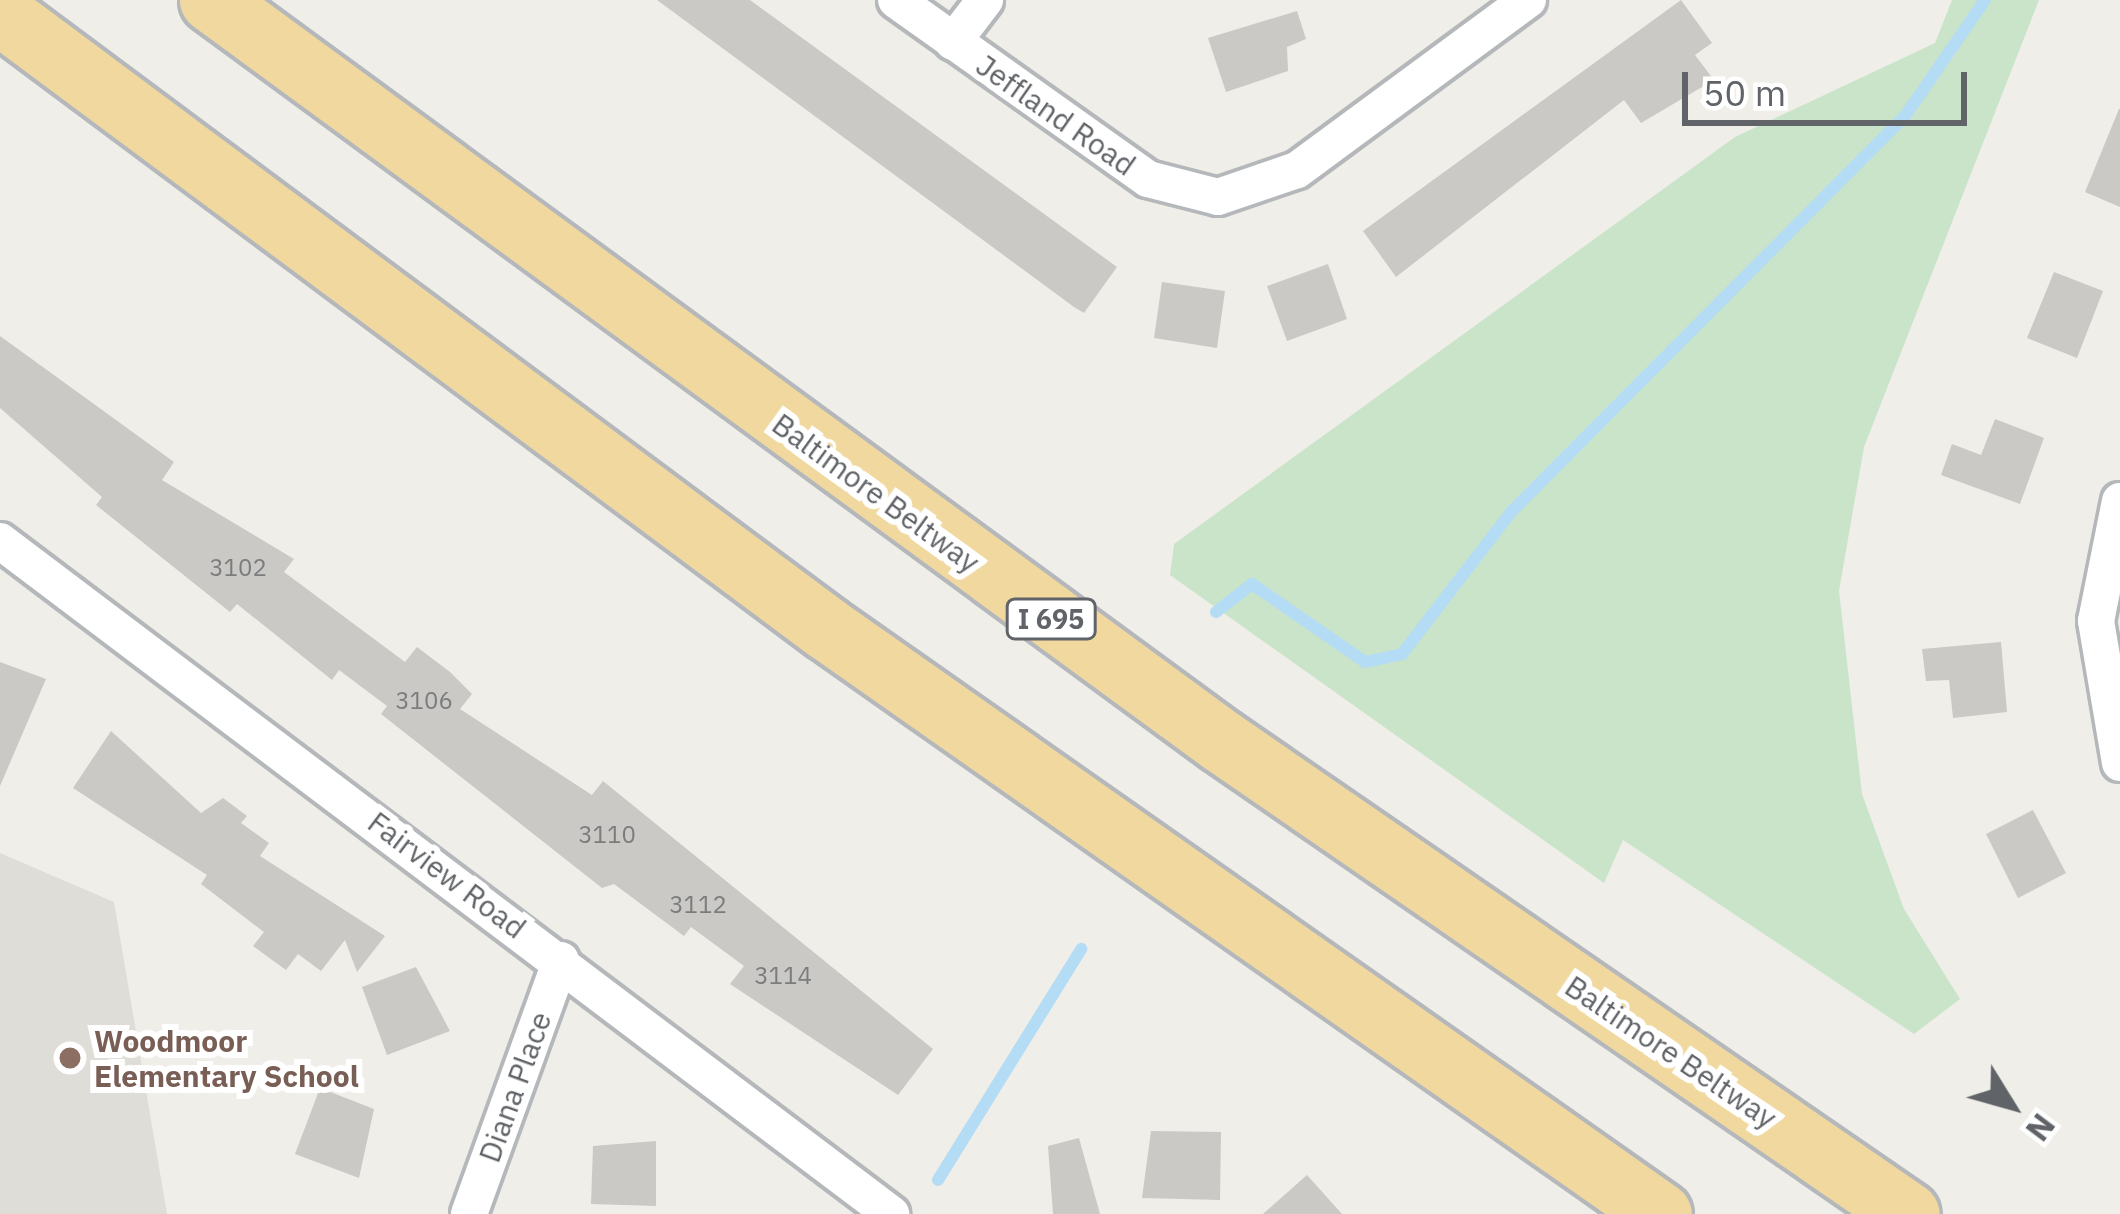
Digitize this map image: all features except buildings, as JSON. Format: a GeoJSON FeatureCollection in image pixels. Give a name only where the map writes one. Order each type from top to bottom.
{"type":"FeatureCollection","features":[{"type":"Feature","properties":{"kind":"highway","name":"Baltimore Beltway"},"geometry":{"type":"LineString","coordinates":[[211,0],[1162,699],[1909,1214]]}},
{"type":"Feature","properties":{"kind":"highway"},"geometry":{"type":"LineString","coordinates":[[0,13],[826,628],[1660,1214]]}},
{"type":"Feature","properties":{"kind":"street","name":"Jeffland Road"},"geometry":{"type":"LineString","coordinates":[[896,0],[1148,179],[1218,197],[1297,170],[1528,0]]}},
{"type":"Feature","properties":{"kind":"street"},"geometry":{"type":"LineString","coordinates":[[953,42],[985,0]]}},
{"type":"Feature","properties":{"kind":"street"},"geometry":{"type":"LineString","coordinates":[[2120,501],[2096,621],[2120,763]]}},
{"type":"Feature","properties":{"kind":"street","name":"Fairview Road"},"geometry":{"type":"LineString","coordinates":[[0,542],[891,1214]]}},
{"type":"Feature","properties":{"kind":"street","name":"Diana Place"},"geometry":{"type":"LineString","coordinates":[[469,1214],[560,960]]}},
{"type":"Feature","properties":{"kind":"shaded area","name":"Woodmoor Elementary School"},"geometry":{"type":"Polygon","coordinates":[[[0,853],[114,902],[167,1214],[0,1214],[0,853]]]}},
{"type":"Feature","properties":{"kind":"green space"},"geometry":{"type":"Polygon","coordinates":[[[1952,0],[2039,0],[1864,447],[1839,591],[1862,794],[1904,909],[1960,999],[1914,1034],[1623,840],[1604,883],[1170,575],[1174,544],[1735,137],[1935,43],[1952,0]]]}},
{"type":"Feature","properties":{"kind":"waterway"},"geometry":{"type":"LineString","coordinates":[[1216,612],[1252,584],[1365,662],[1402,654],[1510,513],[1905,116],[1985,0]]}},
{"type":"Feature","properties":{"kind":"waterway"},"geometry":{"type":"LineString","coordinates":[[938,1180],[1081,949]]}},
{"type":"Feature","properties":{"kind":"place","name":"Woodmoor Elementary School"},"geometry":{"type":"Point","coordinates":[70,1058]}}]}
